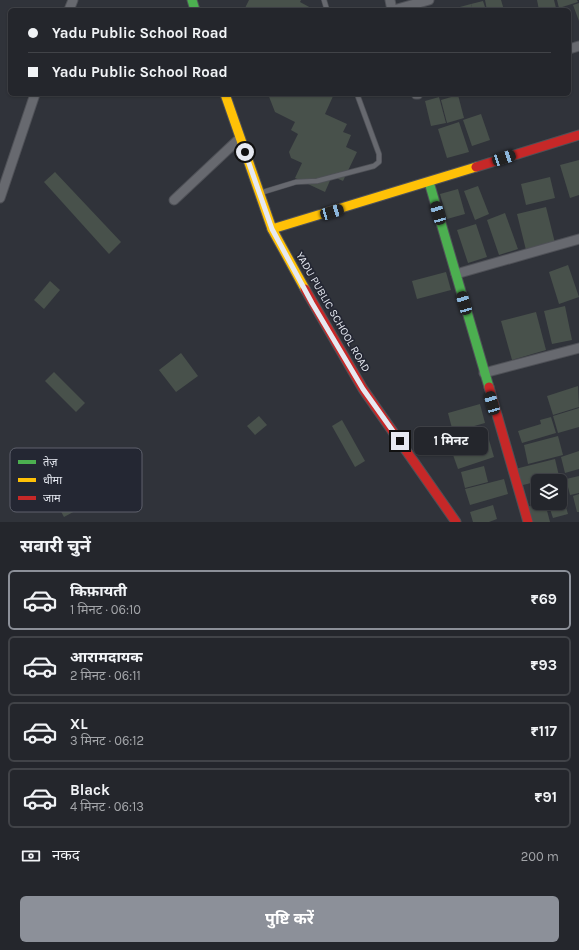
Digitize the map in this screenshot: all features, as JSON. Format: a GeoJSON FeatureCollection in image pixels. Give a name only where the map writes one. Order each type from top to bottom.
{"type":"FeatureCollection","features":[{"type":"Feature","properties":{"kind":"street"},"geometry":{"type":"LineString","coordinates":[[400,8],[429,0]]}},
{"type":"Feature","properties":{"kind":"street"},"geometry":{"type":"LineString","coordinates":[[0,198],[34,96]]}},
{"type":"Feature","properties":{"kind":"street","name":"YADU PUBLIC SCHOOL ROAD"},"geometry":{"type":"LineString","coordinates":[[226,96],[272,229],[312,303],[363,389],[456,522]]}},
{"type":"Feature","properties":{"kind":"street"},"geometry":{"type":"LineString","coordinates":[[272,229],[430,182],[579,135]]}},
{"type":"Feature","properties":{"kind":"street"},"geometry":{"type":"LineString","coordinates":[[174,200],[240,138]]}},
{"type":"Feature","properties":{"kind":"street"},"geometry":{"type":"LineString","coordinates":[[430,182],[528,522]]}},
{"type":"Feature","properties":{"kind":"street"},"geometry":{"type":"LineString","coordinates":[[456,274],[579,239]]}},
{"type":"Feature","properties":{"kind":"street"},"geometry":{"type":"LineString","coordinates":[[484,373],[579,348]]}},
{"type":"Feature","properties":{"kind":"lane"},"geometry":{"type":"LineString","coordinates":[[260,193],[296,182],[324,180],[374,166],[379,162],[379,154],[358,96]]}},
{"type":"Feature","properties":{"kind":"building"},"geometry":{"type":"Polygon","coordinates":[[[249,0],[301,0],[300,2],[311,8],[245,8],[249,0]]]}},
{"type":"Feature","properties":{"kind":"building"},"geometry":{"type":"Polygon","coordinates":[[[485,0],[501,0],[503,8],[487,8],[485,0]]]}},
{"type":"Feature","properties":{"kind":"building"},"geometry":{"type":"Polygon","coordinates":[[[537,0],[554,0],[556,8],[539,8],[537,0]]]}},
{"type":"Feature","properties":{"kind":"building"},"geometry":{"type":"Polygon","coordinates":[[[557,0],[577,0],[578,2],[559,8],[557,0]]]}},
{"type":"Feature","properties":{"kind":"building"},"geometry":{"type":"Polygon","coordinates":[[[483,1],[485,8],[472,8],[471,4],[483,1]]]}},
{"type":"Feature","properties":{"kind":"building"},"geometry":{"type":"Polygon","coordinates":[[[579,3],[579,21],[573,5],[579,3]]]}},
{"type":"Feature","properties":{"kind":"building"},"geometry":{"type":"Polygon","coordinates":[[[471,4],[472,8],[456,8],[471,4]]]}},
{"type":"Feature","properties":{"kind":"building"},"geometry":{"type":"Polygon","coordinates":[[[269,96],[333,96],[325,114],[347,124],[343,132],[351,135],[346,147],[357,152],[343,181],[332,176],[325,192],[295,178],[302,163],[291,158],[289,152],[298,134],[291,130],[295,122],[275,112],[269,96]]]}},
{"type":"Feature","properties":{"kind":"building"},"geometry":{"type":"Polygon","coordinates":[[[458,96],[464,118],[447,123],[441,100],[458,96]]]}},
{"type":"Feature","properties":{"kind":"building"},"geometry":{"type":"Polygon","coordinates":[[[439,97],[446,123],[431,126],[425,101],[439,97]]]}},
{"type":"Feature","properties":{"kind":"building"},"geometry":{"type":"Polygon","coordinates":[[[481,114],[490,140],[472,146],[463,120],[481,114]]]}},
{"type":"Feature","properties":{"kind":"building"},"geometry":{"type":"Polygon","coordinates":[[[459,122],[469,152],[447,158],[438,129],[459,122]]]}},
{"type":"Feature","properties":{"kind":"building"},"geometry":{"type":"Polygon","coordinates":[[[579,160],[579,195],[570,198],[560,165],[579,160]]]}},
{"type":"Feature","properties":{"kind":"building"},"geometry":{"type":"Polygon","coordinates":[[[55,172],[121,242],[109,254],[44,182],[55,172]]]}},
{"type":"Feature","properties":{"kind":"building"},"geometry":{"type":"Polygon","coordinates":[[[550,177],[555,198],[526,205],[521,184],[550,177]]]}},
{"type":"Feature","properties":{"kind":"building"},"geometry":{"type":"Polygon","coordinates":[[[478,186],[489,214],[475,220],[464,191],[478,186]]]}},
{"type":"Feature","properties":{"kind":"building"},"geometry":{"type":"Polygon","coordinates":[[[458,189],[465,214],[447,219],[440,194],[458,189]]]}},
{"type":"Feature","properties":{"kind":"building"},"geometry":{"type":"Polygon","coordinates":[[[546,207],[555,243],[526,250],[517,214],[546,207]]]}},
{"type":"Feature","properties":{"kind":"building"},"geometry":{"type":"Polygon","coordinates":[[[505,213],[518,249],[499,255],[487,220],[505,213]]]}},
{"type":"Feature","properties":{"kind":"building"},"geometry":{"type":"Polygon","coordinates":[[[476,224],[487,257],[468,263],[457,230],[476,224]]]}},
{"type":"Feature","properties":{"kind":"building"},"geometry":{"type":"Polygon","coordinates":[[[568,265],[579,297],[559,304],[549,272],[568,265]]]}},
{"type":"Feature","properties":{"kind":"building"},"geometry":{"type":"Polygon","coordinates":[[[446,272],[451,290],[417,299],[412,281],[446,272]]]}},
{"type":"Feature","properties":{"kind":"building"},"geometry":{"type":"Polygon","coordinates":[[[50,281],[60,290],[44,309],[34,300],[50,281]]]}},
{"type":"Feature","properties":{"kind":"building"},"geometry":{"type":"Polygon","coordinates":[[[565,306],[572,340],[552,344],[544,311],[565,306]]]}},
{"type":"Feature","properties":{"kind":"building"},"geometry":{"type":"Polygon","coordinates":[[[536,312],[546,350],[512,360],[501,321],[536,312]]]}},
{"type":"Feature","properties":{"kind":"building"},"geometry":{"type":"Polygon","coordinates":[[[181,353],[198,376],[176,392],[159,370],[181,353]]]}},
{"type":"Feature","properties":{"kind":"building"},"geometry":{"type":"Polygon","coordinates":[[[54,372],[85,403],[76,412],[45,381],[54,372]]]}},
{"type":"Feature","properties":{"kind":"building"},"geometry":{"type":"Polygon","coordinates":[[[578,386],[579,407],[553,415],[547,396],[578,386]]]}},
{"type":"Feature","properties":{"kind":"building"},"geometry":{"type":"Polygon","coordinates":[[[480,404],[485,423],[453,432],[448,413],[480,404]]]}},
{"type":"Feature","properties":{"kind":"building"},"geometry":{"type":"Polygon","coordinates":[[[579,408],[579,427],[558,433],[553,416],[579,408]]]}},
{"type":"Feature","properties":{"kind":"building"},"geometry":{"type":"Polygon","coordinates":[[[259,416],[267,425],[255,435],[247,426],[259,416]]]}},
{"type":"Feature","properties":{"kind":"building"},"geometry":{"type":"Polygon","coordinates":[[[551,417],[556,433],[522,443],[518,431],[541,424],[540,420],[551,417]]]}},
{"type":"Feature","properties":{"kind":"building"},"geometry":{"type":"Polygon","coordinates":[[[342,420],[365,461],[355,467],[332,426],[342,420]]]}},
{"type":"Feature","properties":{"kind":"building"},"geometry":{"type":"Polygon","coordinates":[[[558,436],[563,455],[528,464],[524,445],[558,436]]]}},
{"type":"Feature","properties":{"kind":"building"},"geometry":{"type":"Polygon","coordinates":[[[489,440],[494,457],[458,469],[452,452],[489,440]]]}},
{"type":"Feature","properties":{"kind":"building"},"geometry":{"type":"Polygon","coordinates":[[[579,451],[579,469],[565,473],[561,457],[579,451]]]}},
{"type":"Feature","properties":{"kind":"building"},"geometry":{"type":"Polygon","coordinates":[[[555,459],[559,474],[531,474],[531,483],[519,486],[515,469],[555,459]]]}},
{"type":"Feature","properties":{"kind":"building"},"geometry":{"type":"Polygon","coordinates":[[[484,466],[488,482],[465,488],[461,472],[484,466]]]}},
{"type":"Feature","properties":{"kind":"building"},"geometry":{"type":"Polygon","coordinates":[[[579,476],[579,493],[570,495],[567,479],[579,476]]]}},
{"type":"Feature","properties":{"kind":"building"},"geometry":{"type":"Polygon","coordinates":[[[504,479],[508,494],[470,505],[465,489],[504,479]]]}},
{"type":"Feature","properties":{"kind":"building"},"geometry":{"type":"Polygon","coordinates":[[[579,494],[579,512],[577,512],[573,496],[579,494]]]}},
{"type":"Feature","properties":{"kind":"building"},"geometry":{"type":"Polygon","coordinates":[[[493,505],[497,519],[489,522],[473,522],[470,512],[493,505]]]}},
{"type":"Feature","properties":{"kind":"building"},"geometry":{"type":"Polygon","coordinates":[[[531,506],[531,510],[547,510],[550,522],[531,522],[526,507],[531,506]]]}},
{"type":"Feature","properties":{"kind":"building"},"geometry":{"type":"Polygon","coordinates":[[[550,510],[567,510],[568,514],[553,518],[550,510]]]}},
{"type":"Feature","properties":{"kind":"building"},"geometry":{"type":"Polygon","coordinates":[[[61,512],[73,512],[64,517],[61,512]]]}},
{"type":"Feature","properties":{"kind":"traffic: fast"},"geometry":{"type":"LineString","coordinates":[[192,0],[194,8]]}},
{"type":"Feature","properties":{"kind":"traffic: fast"},"geometry":{"type":"LineString","coordinates":[[429,182],[489,387]]}},
{"type":"Feature","properties":{"kind":"traffic: slow"},"geometry":{"type":"LineString","coordinates":[[226,96],[272,229],[305,289]]}},
{"type":"Feature","properties":{"kind":"traffic: slow"},"geometry":{"type":"LineString","coordinates":[[272,229],[476,167]]}},
{"type":"Feature","properties":{"kind":"traffic: jam"},"geometry":{"type":"LineString","coordinates":[[476,167],[579,135]]}},
{"type":"Feature","properties":{"kind":"traffic: jam"},"geometry":{"type":"LineString","coordinates":[[305,289],[363,389],[456,522]]}},
{"type":"Feature","properties":{"kind":"traffic: jam"},"geometry":{"type":"LineString","coordinates":[[489,387],[528,522]]}},
{"type":"Feature","properties":{"kind":"route"},"geometry":{"type":"LineString","coordinates":[[245,152],[272,229],[312,303],[363,389],[400,441]]}}]}
